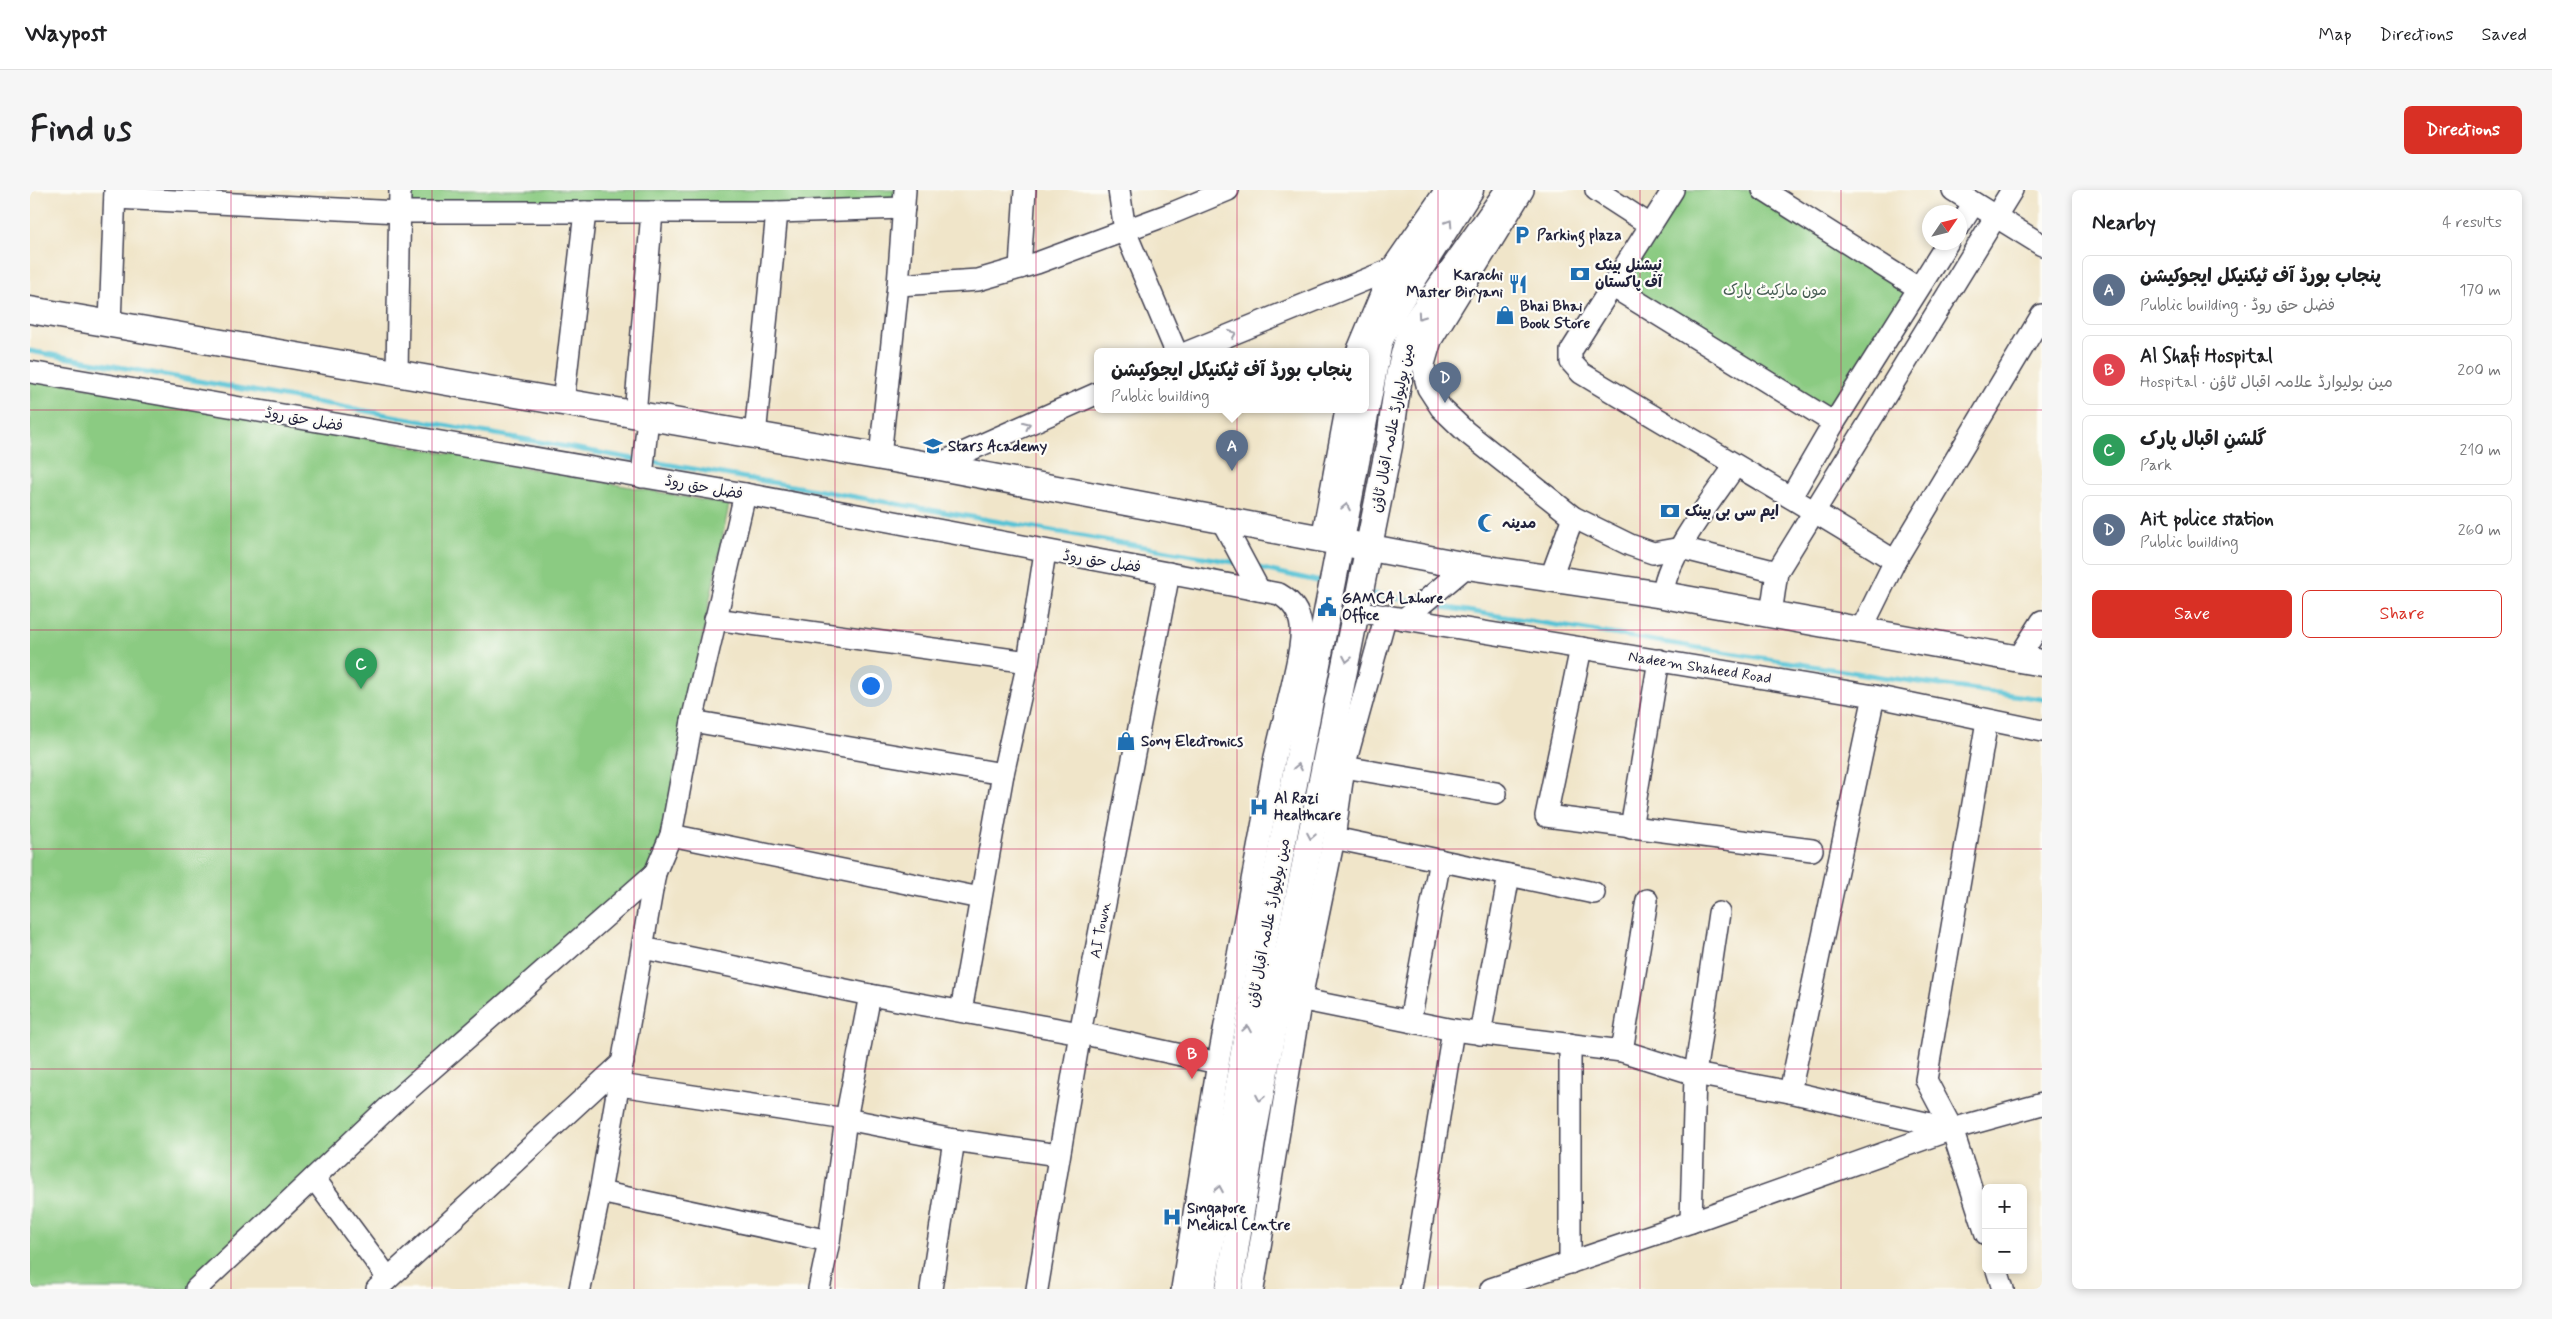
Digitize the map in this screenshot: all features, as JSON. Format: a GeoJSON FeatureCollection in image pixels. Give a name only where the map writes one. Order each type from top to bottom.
{"type":"FeatureCollection","features":[{"type":"Feature","properties":{"kind":"main road","name":"مین بولیوارڈ علامہ اقبال ٹاؤن"},"geometry":{"type":"LineString","coordinates":[[1369,394],[1379,342],[1403,293],[1470,190]]}},
{"type":"Feature","properties":{"kind":"main road","name":"مین بولیوارڈ علامہ اقبال ٹاؤن"},"geometry":{"type":"LineString","coordinates":[[1244,1287],[1253,1135],[1290,996],[1357,607],[1390,446],[1398,382],[1405,347],[1413,326],[1509,190]]}},
{"type":"Feature","properties":{"kind":"main road"},"geometry":{"type":"LineString","coordinates":[[30,310],[934,466],[1221,519],[1332,545],[1367,558],[1467,566],[1551,577],[1663,595],[2030,661]]}},
{"type":"Feature","properties":{"kind":"main road","name":"مین بولیوارڈ علامہ اقبال ٹاؤن"},"geometry":{"type":"LineString","coordinates":[[1202,1289],[1264,934],[1303,684],[1330,597],[1332,545],[1365,413]]}},
{"type":"Feature","properties":{"kind":"street"},"geometry":{"type":"LineString","coordinates":[[397,374],[400,190]]}},
{"type":"Feature","properties":{"kind":"street"},"geometry":{"type":"LineString","coordinates":[[1020,268],[1025,190]]}},
{"type":"Feature","properties":{"kind":"street"},"geometry":{"type":"LineString","coordinates":[[1119,190],[1125,231],[1174,348]]}},
{"type":"Feature","properties":{"kind":"street"},"geometry":{"type":"LineString","coordinates":[[1359,348],[1392,268],[1446,190]]}},
{"type":"Feature","properties":{"kind":"street"},"geometry":{"type":"LineString","coordinates":[[1524,190],[1430,340],[1424,364],[1425,377],[1434,399],[1449,417],[1573,516],[1630,545],[1653,553],[1681,548],[1777,572]]}},
{"type":"Feature","properties":{"kind":"street"},"geometry":{"type":"LineString","coordinates":[[1596,190],[1650,225]]}},
{"type":"Feature","properties":{"kind":"street"},"geometry":{"type":"LineString","coordinates":[[1673,190],[1571,351],[1571,362],[1581,373],[1735,466],[1813,510],[1894,561]]}},
{"type":"Feature","properties":{"kind":"street"},"geometry":{"type":"LineString","coordinates":[[1763,190],[1918,288]]}},
{"type":"Feature","properties":{"kind":"street"},"geometry":{"type":"LineString","coordinates":[[1953,190],[2042,245]]}},
{"type":"Feature","properties":{"kind":"street"},"geometry":{"type":"LineString","coordinates":[[1771,614],[1777,572],[1813,510],[1997,217],[2012,190]]}},
{"type":"Feature","properties":{"kind":"street"},"geometry":{"type":"LineString","coordinates":[[898,285],[978,280],[1020,268],[1125,231],[1220,192]]}},
{"type":"Feature","properties":{"kind":"street"},"geometry":{"type":"LineString","coordinates":[[110,324],[115,194],[399,212],[777,212],[905,199],[880,457]]}},
{"type":"Feature","properties":{"kind":"street"},"geometry":{"type":"LineString","coordinates":[[1967,214],[1974,203]]}},
{"type":"Feature","properties":{"kind":"street"},"geometry":{"type":"LineString","coordinates":[[563,402],[584,212]]}},
{"type":"Feature","properties":{"kind":"street"},"geometry":{"type":"LineString","coordinates":[[642,472],[645,444],[641,416],[652,212]]}},
{"type":"Feature","properties":{"kind":"street"},"geometry":{"type":"LineString","coordinates":[[755,436],[777,212]]}},
{"type":"Feature","properties":{"kind":"street"},"geometry":{"type":"LineString","coordinates":[[1791,497],[1834,424],[1943,250]]}},
{"type":"Feature","properties":{"kind":"street"},"geometry":{"type":"LineString","coordinates":[[1198,348],[1429,254]]}},
{"type":"Feature","properties":{"kind":"street"},"geometry":{"type":"LineString","coordinates":[[1612,286],[1834,424]]}},
{"type":"Feature","properties":{"kind":"street"},"geometry":{"type":"LineString","coordinates":[[1861,630],[1894,561],[2042,315]]}},
{"type":"Feature","properties":{"kind":"street","name":"فضل حق روڈ"},"geometry":{"type":"LineString","coordinates":[[30,372],[642,472],[1044,552],[1169,573],[1255,582],[1287,599],[1300,616],[1303,684],[1273,766],[1218,1063],[1182,1289]]}},
{"type":"Feature","properties":{"kind":"street"},"geometry":{"type":"LineString","coordinates":[[1398,382],[1425,377]]}},
{"type":"Feature","properties":{"kind":"street"},"geometry":{"type":"LineString","coordinates":[[934,466],[1094,394]]}},
{"type":"Feature","properties":{"kind":"street"},"geometry":{"type":"LineString","coordinates":[[1332,545],[1346,413]]}},
{"type":"Feature","properties":{"kind":"street"},"geometry":{"type":"LineString","coordinates":[[1663,595],[1664,583],[1681,548],[1735,466]]}},
{"type":"Feature","properties":{"kind":"street"},"geometry":{"type":"LineString","coordinates":[[580,1289],[620,1085],[655,873],[671,836],[692,721],[745,494]]}},
{"type":"Feature","properties":{"kind":"street"},"geometry":{"type":"LineString","coordinates":[[1551,577],[1573,516]]}},
{"type":"Feature","properties":{"kind":"street"},"geometry":{"type":"LineString","coordinates":[[1221,519],[1255,582]]}},
{"type":"Feature","properties":{"kind":"street"},"geometry":{"type":"LineString","coordinates":[[961,1011],[1003,774],[1028,662],[1044,552]]}},
{"type":"Feature","properties":{"kind":"street"},"geometry":{"type":"LineString","coordinates":[[1467,566],[1444,587],[1400,616],[1344,768],[1334,838],[1290,996],[1453,1030],[1622,1051],[1694,1074],[1790,1092],[1952,1129]]}},
{"type":"Feature","properties":{"kind":"street","name":"AI Town"},"geometry":{"type":"LineString","coordinates":[[1037,1289],[1080,1033],[1169,573]]}},
{"type":"Feature","properties":{"kind":"street","name":"Nadeem Shaheed Road"},"geometry":{"type":"LineString","coordinates":[[1357,607],[1581,648],[1874,696],[2042,731]]}},
{"type":"Feature","properties":{"kind":"street"},"geometry":{"type":"LineString","coordinates":[[715,619],[1028,662]]}},
{"type":"Feature","properties":{"kind":"street"},"geometry":{"type":"LineString","coordinates":[[2030,661],[2042,621]]}},
{"type":"Feature","properties":{"kind":"street"},"geometry":{"type":"LineString","coordinates":[[1581,648],[1546,816],[1812,850]]}},
{"type":"Feature","properties":{"kind":"street"},"geometry":{"type":"LineString","coordinates":[[1631,828],[1660,660]]}},
{"type":"Feature","properties":{"kind":"street"},"geometry":{"type":"LineString","coordinates":[[1790,1092],[1874,696]]}},
{"type":"Feature","properties":{"kind":"street"},"geometry":{"type":"LineString","coordinates":[[692,721],[1003,774]]}},
{"type":"Feature","properties":{"kind":"street"},"geometry":{"type":"LineString","coordinates":[[1984,1229],[1952,1129],[1926,1080],[1987,721]]}},
{"type":"Feature","properties":{"kind":"street"},"geometry":{"type":"LineString","coordinates":[[1344,768],[1496,793]]}},
{"type":"Feature","properties":{"kind":"street"},"geometry":{"type":"LineString","coordinates":[[671,836],[980,898]]}},
{"type":"Feature","properties":{"kind":"street"},"geometry":{"type":"LineString","coordinates":[[1334,838],[1594,893]]}},
{"type":"Feature","properties":{"kind":"street"},"geometry":{"type":"LineString","coordinates":[[1410,1021],[1440,860]]}},
{"type":"Feature","properties":{"kind":"street"},"geometry":{"type":"LineString","coordinates":[[196,1289],[401,1097],[655,873]]}},
{"type":"Feature","properties":{"kind":"street"},"geometry":{"type":"LineString","coordinates":[[1480,1034],[1509,875]]}},
{"type":"Feature","properties":{"kind":"street"},"geometry":{"type":"LineString","coordinates":[[1622,1051],[1647,900]]}},
{"type":"Feature","properties":{"kind":"street"},"geometry":{"type":"LineString","coordinates":[[1691,1222],[1694,1074],[1719,914]]}},
{"type":"Feature","properties":{"kind":"street"},"geometry":{"type":"LineString","coordinates":[[643,948],[870,995],[1080,1033],[1218,1063]]}},
{"type":"Feature","properties":{"kind":"street"},"geometry":{"type":"LineString","coordinates":[[820,1289],[829,1241],[846,1118],[870,995]]}},
{"type":"Feature","properties":{"kind":"street"},"geometry":{"type":"LineString","coordinates":[[1411,1289],[1453,1030]]}},
{"type":"Feature","properties":{"kind":"street"},"geometry":{"type":"LineString","coordinates":[[1570,1044],[1570,1263]]}},
{"type":"Feature","properties":{"kind":"street"},"geometry":{"type":"LineString","coordinates":[[314,1178],[382,1284],[623,1062]]}},
{"type":"Feature","properties":{"kind":"street"},"geometry":{"type":"LineString","coordinates":[[620,1085],[846,1118],[954,1140],[1058,1156]]}},
{"type":"Feature","properties":{"kind":"street"},"geometry":{"type":"LineString","coordinates":[[1491,1289],[1691,1222],[1952,1129],[2042,1104]]}},
{"type":"Feature","properties":{"kind":"street"},"geometry":{"type":"LineString","coordinates":[[931,1289],[954,1140]]}},
{"type":"Feature","properties":{"kind":"street"},"geometry":{"type":"LineString","coordinates":[[600,1192],[829,1241]]}},
{"type":"Feature","properties":{"kind":"street"},"geometry":{"type":"LineString","coordinates":[[1998,1274],[2003,1289]]}},
{"type":"Feature","properties":{"kind":"green space"},"geometry":{"type":"Polygon","coordinates":[[[400,190],[905,190],[904,208],[399,212],[400,190]]]}},
{"type":"Feature","properties":{"kind":"green space","name":"مون مارکیٹ پارک"},"geometry":{"type":"Polygon","coordinates":[[[1680,190],[1755,190],[1910,287],[1831,413],[1623,281],[1680,190]]]}},
{"type":"Feature","properties":{"kind":"green space"},"geometry":{"type":"Polygon","coordinates":[[[30,377],[729,505],[655,873],[195,1289],[30,1289],[30,377]]]}},
{"type":"Feature","properties":{"kind":"waterway"},"geometry":{"type":"LineString","coordinates":[[30,351],[640,460]]}},
{"type":"Feature","properties":{"kind":"waterway"},"geometry":{"type":"LineString","coordinates":[[648,461],[1238,563]]}},
{"type":"Feature","properties":{"kind":"waterway"},"geometry":{"type":"LineString","coordinates":[[1254,567],[1326,583]]}},
{"type":"Feature","properties":{"kind":"waterway"},"geometry":{"type":"LineString","coordinates":[[1366,592],[1414,602]]}},
{"type":"Feature","properties":{"kind":"waterway"},"geometry":{"type":"LineString","coordinates":[[1430,605],[1882,677],[2042,699]]}},
{"type":"Feature","properties":{"kind":"place","name":"Parking plaza"},"geometry":{"type":"Point","coordinates":[1522,235]}},
{"type":"Feature","properties":{"kind":"place","name":"نیشنل بینک آف پاکستان"},"geometry":{"type":"Point","coordinates":[1580,274]}},
{"type":"Feature","properties":{"kind":"place","name":"Karachi Master Biryani"},"geometry":{"type":"Point","coordinates":[1518,284]}},
{"type":"Feature","properties":{"kind":"place","name":"Bhai Bhai Book Store"},"geometry":{"type":"Point","coordinates":[1505,315]}},
{"type":"Feature","properties":{"kind":"place","name":"Ait police station"},"geometry":{"type":"Point","coordinates":[1445,403]}},
{"type":"Feature","properties":{"kind":"place","name":"Stars Academy"},"geometry":{"type":"Point","coordinates":[933,446]}},
{"type":"Feature","properties":{"kind":"place","name":"پنجاب بورڈ آف ٹیکنیکل ایجوکیشن"},"geometry":{"type":"Point","coordinates":[1232,471]}},
{"type":"Feature","properties":{"kind":"place","name":"ایم سی بی بینک"},"geometry":{"type":"Point","coordinates":[1670,511]}},
{"type":"Feature","properties":{"kind":"place","name":"مدینہ"},"geometry":{"type":"Point","coordinates":[1487,523]}},
{"type":"Feature","properties":{"kind":"place","name":"GAMCA Lahore Office"},"geometry":{"type":"Point","coordinates":[1327,607]}},
{"type":"Feature","properties":{"kind":"place","name":"گلشنِ اقبال پارک"},"geometry":{"type":"Point","coordinates":[361,689]}},
{"type":"Feature","properties":{"kind":"place","name":"Sony Electronics"},"geometry":{"type":"Point","coordinates":[1126,741]}},
{"type":"Feature","properties":{"kind":"place","name":"Al Razi Healthcare"},"geometry":{"type":"Point","coordinates":[1259,807]}},
{"type":"Feature","properties":{"kind":"place","name":"Al Shafi Hospital"},"geometry":{"type":"Point","coordinates":[1192,1079]}},
{"type":"Feature","properties":{"kind":"place","name":"Singapore Medical Centre"},"geometry":{"type":"Point","coordinates":[1172,1217]}}]}
